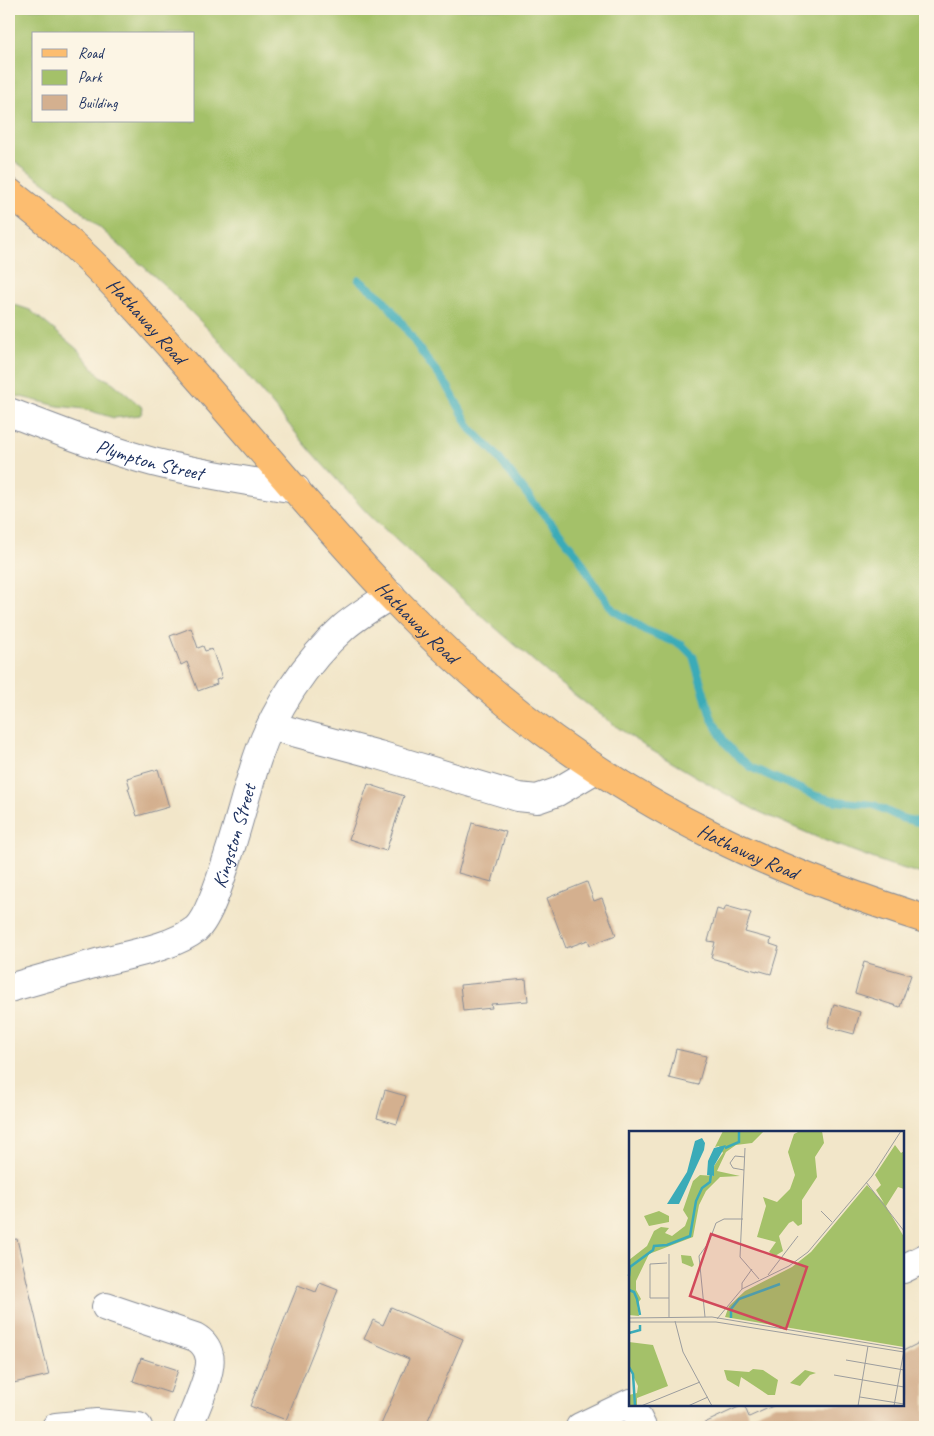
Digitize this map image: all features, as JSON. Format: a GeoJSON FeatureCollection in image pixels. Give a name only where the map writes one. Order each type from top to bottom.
{"type":"FeatureCollection","features":[{"type":"Feature","properties":{"kind":"main road","name":"Hathaway Road"},"geometry":{"type":"LineString","coordinates":[[9,192],[75,246],[114,285],[391,595],[460,664],[529,722],[596,769],[674,816],[755,856],[841,890],[925,919]]}},
{"type":"Feature","properties":{"kind":"street","name":"Plympton Street"},"geometry":{"type":"LineString","coordinates":[[9,412],[99,445],[153,462],[296,489]]}},
{"type":"Feature","properties":{"kind":"street","name":"Kingston Street"},"geometry":{"type":"LineString","coordinates":[[9,988],[146,951],[177,939],[197,928],[204,918],[222,875],[257,758],[271,726],[294,687],[331,639],[352,621],[391,595]]}},
{"type":"Feature","properties":{"kind":"street"},"geometry":{"type":"LineString","coordinates":[[271,726],[518,797],[537,799],[558,792],[596,769]]}},
{"type":"Feature","properties":{"kind":"street"},"geometry":{"type":"LineString","coordinates":[[904,1268],[925,1258]]}},
{"type":"Feature","properties":{"kind":"street"},"geometry":{"type":"LineString","coordinates":[[106,1307],[195,1336],[203,1342],[210,1356],[210,1368],[188,1427]]}},
{"type":"Feature","properties":{"kind":"street"},"geometry":{"type":"LineString","coordinates":[[580,1427],[629,1404]]}},
{"type":"Feature","properties":{"kind":"street"},"geometry":{"type":"LineString","coordinates":[[631,1406],[642,1427]]}},
{"type":"Feature","properties":{"kind":"street"},"geometry":{"type":"LineString","coordinates":[[56,1427],[97,1423],[138,1427]]}},
{"type":"Feature","properties":{"kind":"green space"},"geometry":{"type":"Polygon","coordinates":[[[9,9],[921,9],[925,33],[925,875],[888,864],[821,839],[755,810],[646,747],[559,683],[431,572],[368,514],[314,455],[217,338],[161,282],[66,198],[9,157],[9,9]]]}},
{"type":"Feature","properties":{"kind":"green space"},"geometry":{"type":"Polygon","coordinates":[[[9,303],[30,310],[77,349],[100,376],[112,382],[143,408],[140,415],[114,418],[84,409],[58,406],[9,394],[9,303]]]}},
{"type":"Feature","properties":{"kind":"building"},"geometry":{"type":"Polygon","coordinates":[[[191,628],[198,648],[203,646],[205,651],[212,649],[222,678],[216,680],[217,684],[198,691],[187,662],[181,665],[170,636],[191,628]]]}},
{"type":"Feature","properties":{"kind":"building"},"geometry":{"type":"Polygon","coordinates":[[[158,769],[169,807],[137,816],[128,788],[130,788],[127,778],[158,769]]]}},
{"type":"Feature","properties":{"kind":"building"},"geometry":{"type":"Polygon","coordinates":[[[368,784],[404,796],[386,851],[349,839],[368,784]]]}},
{"type":"Feature","properties":{"kind":"building"},"geometry":{"type":"Polygon","coordinates":[[[472,823],[506,832],[492,882],[458,873],[472,823]]]}},
{"type":"Feature","properties":{"kind":"building"},"geometry":{"type":"Polygon","coordinates":[[[587,882],[594,901],[602,898],[616,935],[590,945],[588,940],[566,948],[547,898],[587,882]]]}},
{"type":"Feature","properties":{"kind":"building"},"geometry":{"type":"Polygon","coordinates":[[[726,906],[751,913],[745,932],[771,939],[770,944],[779,947],[771,974],[711,958],[715,942],[708,941],[717,909],[724,911],[726,906]]]}},
{"type":"Feature","properties":{"kind":"building"},"geometry":{"type":"Polygon","coordinates":[[[864,962],[911,975],[900,1007],[855,993],[864,962]]]}},
{"type":"Feature","properties":{"kind":"building"},"geometry":{"type":"Polygon","coordinates":[[[526,979],[528,1001],[491,1004],[492,1008],[463,1011],[460,985],[526,979]]]}},
{"type":"Feature","properties":{"kind":"building"},"geometry":{"type":"Polygon","coordinates":[[[834,1004],[860,1012],[854,1034],[828,1027],[834,1004]]]}},
{"type":"Feature","properties":{"kind":"building"},"geometry":{"type":"Polygon","coordinates":[[[676,1049],[706,1056],[698,1085],[669,1078],[676,1049]]]}},
{"type":"Feature","properties":{"kind":"building"},"geometry":{"type":"Polygon","coordinates":[[[385,1090],[406,1096],[397,1124],[377,1118],[385,1090]]]}},
{"type":"Feature","properties":{"kind":"building"},"geometry":{"type":"Polygon","coordinates":[[[17,1239],[49,1375],[9,1384],[9,1240],[17,1239]]]}},
{"type":"Feature","properties":{"kind":"building"},"geometry":{"type":"Polygon","coordinates":[[[320,1283],[338,1290],[286,1420],[250,1406],[298,1285],[316,1292],[320,1283]]]}},
{"type":"Feature","properties":{"kind":"building"},"geometry":{"type":"Polygon","coordinates":[[[391,1307],[463,1339],[425,1427],[380,1427],[409,1359],[364,1339],[373,1320],[383,1325],[391,1307]]]}},
{"type":"Feature","properties":{"kind":"building"},"geometry":{"type":"Polygon","coordinates":[[[925,1340],[925,1421],[912,1427],[696,1427],[741,1406],[744,1406],[749,1417],[773,1406],[904,1406],[904,1350],[925,1340]]]}},
{"type":"Feature","properties":{"kind":"building"},"geometry":{"type":"Polygon","coordinates":[[[141,1358],[178,1370],[170,1393],[133,1381],[141,1358]]]}},
{"type":"Feature","properties":{"kind":"waterway"},"geometry":{"type":"LineString","coordinates":[[359,280],[383,299],[400,320],[448,387],[471,429],[493,451],[578,556],[613,610],[645,630],[682,645],[693,656],[711,717],[725,743],[741,759],[752,768],[816,796],[836,801],[874,805],[901,818],[925,822]]}}]}
